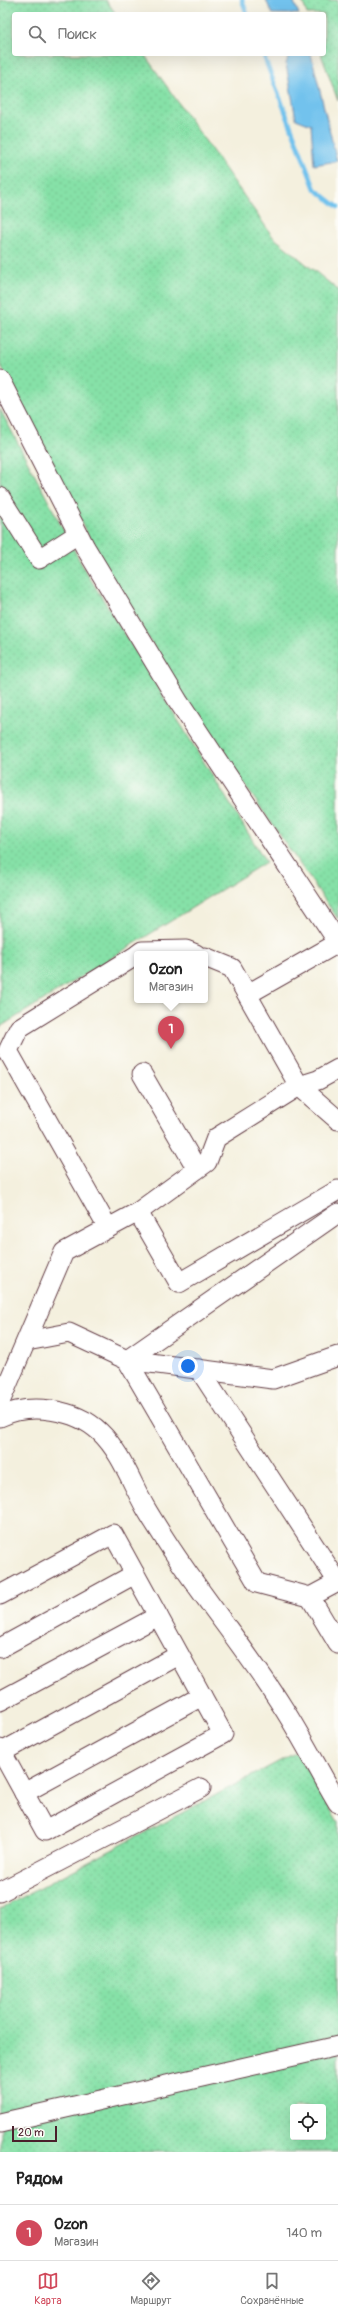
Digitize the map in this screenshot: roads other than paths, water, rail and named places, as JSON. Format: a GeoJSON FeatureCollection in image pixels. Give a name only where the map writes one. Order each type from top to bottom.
{"type":"FeatureCollection","features":[{"type":"Feature","properties":{"kind":"street"},"geometry":{"type":"LineString","coordinates":[[0,380],[78,534],[178,702],[338,942],[248,994]]}},
{"type":"Feature","properties":{"kind":"street"},"geometry":{"type":"LineString","coordinates":[[0,497],[39,559],[78,534]]}},
{"type":"Feature","properties":{"kind":"street"},"geometry":{"type":"LineString","coordinates":[[142,951],[188,951]]}},
{"type":"Feature","properties":{"kind":"street"},"geometry":{"type":"LineString","coordinates":[[108,1228],[8,1051],[19,1028],[134,957]]}},
{"type":"Feature","properties":{"kind":"street"},"geometry":{"type":"LineString","coordinates":[[208,959],[232,968],[299,1086],[338,1120]]}},
{"type":"Feature","properties":{"kind":"street"},"geometry":{"type":"LineString","coordinates":[[0,1402],[64,1252],[138,1212],[207,1162],[216,1138],[299,1086],[318,1080],[338,1069]]}},
{"type":"Feature","properties":{"kind":"street"},"geometry":{"type":"LineString","coordinates":[[142,1074],[197,1169]]}},
{"type":"Feature","properties":{"kind":"street"},"geometry":{"type":"LineString","coordinates":[[138,1212],[179,1282],[338,1190]]}},
{"type":"Feature","properties":{"kind":"street"},"geometry":{"type":"LineString","coordinates":[[127,1360],[338,1213]]}},
{"type":"Feature","properties":{"kind":"street"},"geometry":{"type":"LineString","coordinates":[[27,1341],[69,1333],[127,1360],[273,1379],[338,1356]]}},
{"type":"Feature","properties":{"kind":"street"},"geometry":{"type":"LineString","coordinates":[[127,1360],[257,1583],[310,1597],[338,1582],[199,1369]]}},
{"type":"Feature","properties":{"kind":"street"},"geometry":{"type":"LineString","coordinates":[[0,1417],[6,1414],[34,1410],[51,1410],[73,1415],[99,1431],[115,1449],[145,1508],[173,1551],[282,1706],[338,1803]]}},
{"type":"Feature","properties":{"kind":"street"},"geometry":{"type":"LineString","coordinates":[[0,1595],[113,1534],[202,1696],[222,1734],[45,1831],[1,1750],[179,1655]]}},
{"type":"Feature","properties":{"kind":"street"},"geometry":{"type":"LineString","coordinates":[[0,1648],[135,1574]]}},
{"type":"Feature","properties":{"kind":"street"},"geometry":{"type":"LineString","coordinates":[[310,1597],[338,1644]]}},
{"type":"Feature","properties":{"kind":"street"},"geometry":{"type":"LineString","coordinates":[[0,1701],[158,1616]]}},
{"type":"Feature","properties":{"kind":"street"},"geometry":{"type":"LineString","coordinates":[[24,1793],[202,1696]]}},
{"type":"Feature","properties":{"kind":"street"},"geometry":{"type":"LineString","coordinates":[[0,1892],[201,1788]]}},
{"type":"Feature","properties":{"kind":"street"},"geometry":{"type":"LineString","coordinates":[[0,2123],[338,2046]]}},
{"type":"Feature","properties":{"kind":"water"},"geometry":{"type":"Polygon","coordinates":[[[266,0],[293,0],[298,12],[271,12],[266,0]]]}},
{"type":"Feature","properties":{"kind":"water"},"geometry":{"type":"Polygon","coordinates":[[[288,56],[311,56],[337,161],[314,165],[311,125],[296,119],[286,64],[288,56]]]}},
{"type":"Feature","properties":{"kind":"waterway"},"geometry":{"type":"LineString","coordinates":[[242,0],[246,12]]}},
{"type":"Feature","properties":{"kind":"waterway"},"geometry":{"type":"LineString","coordinates":[[264,56],[315,189],[338,207]]}},
{"type":"Feature","properties":{"kind":"place","name":"Ozon"},"geometry":{"type":"Point","coordinates":[171,1049]}}]}
